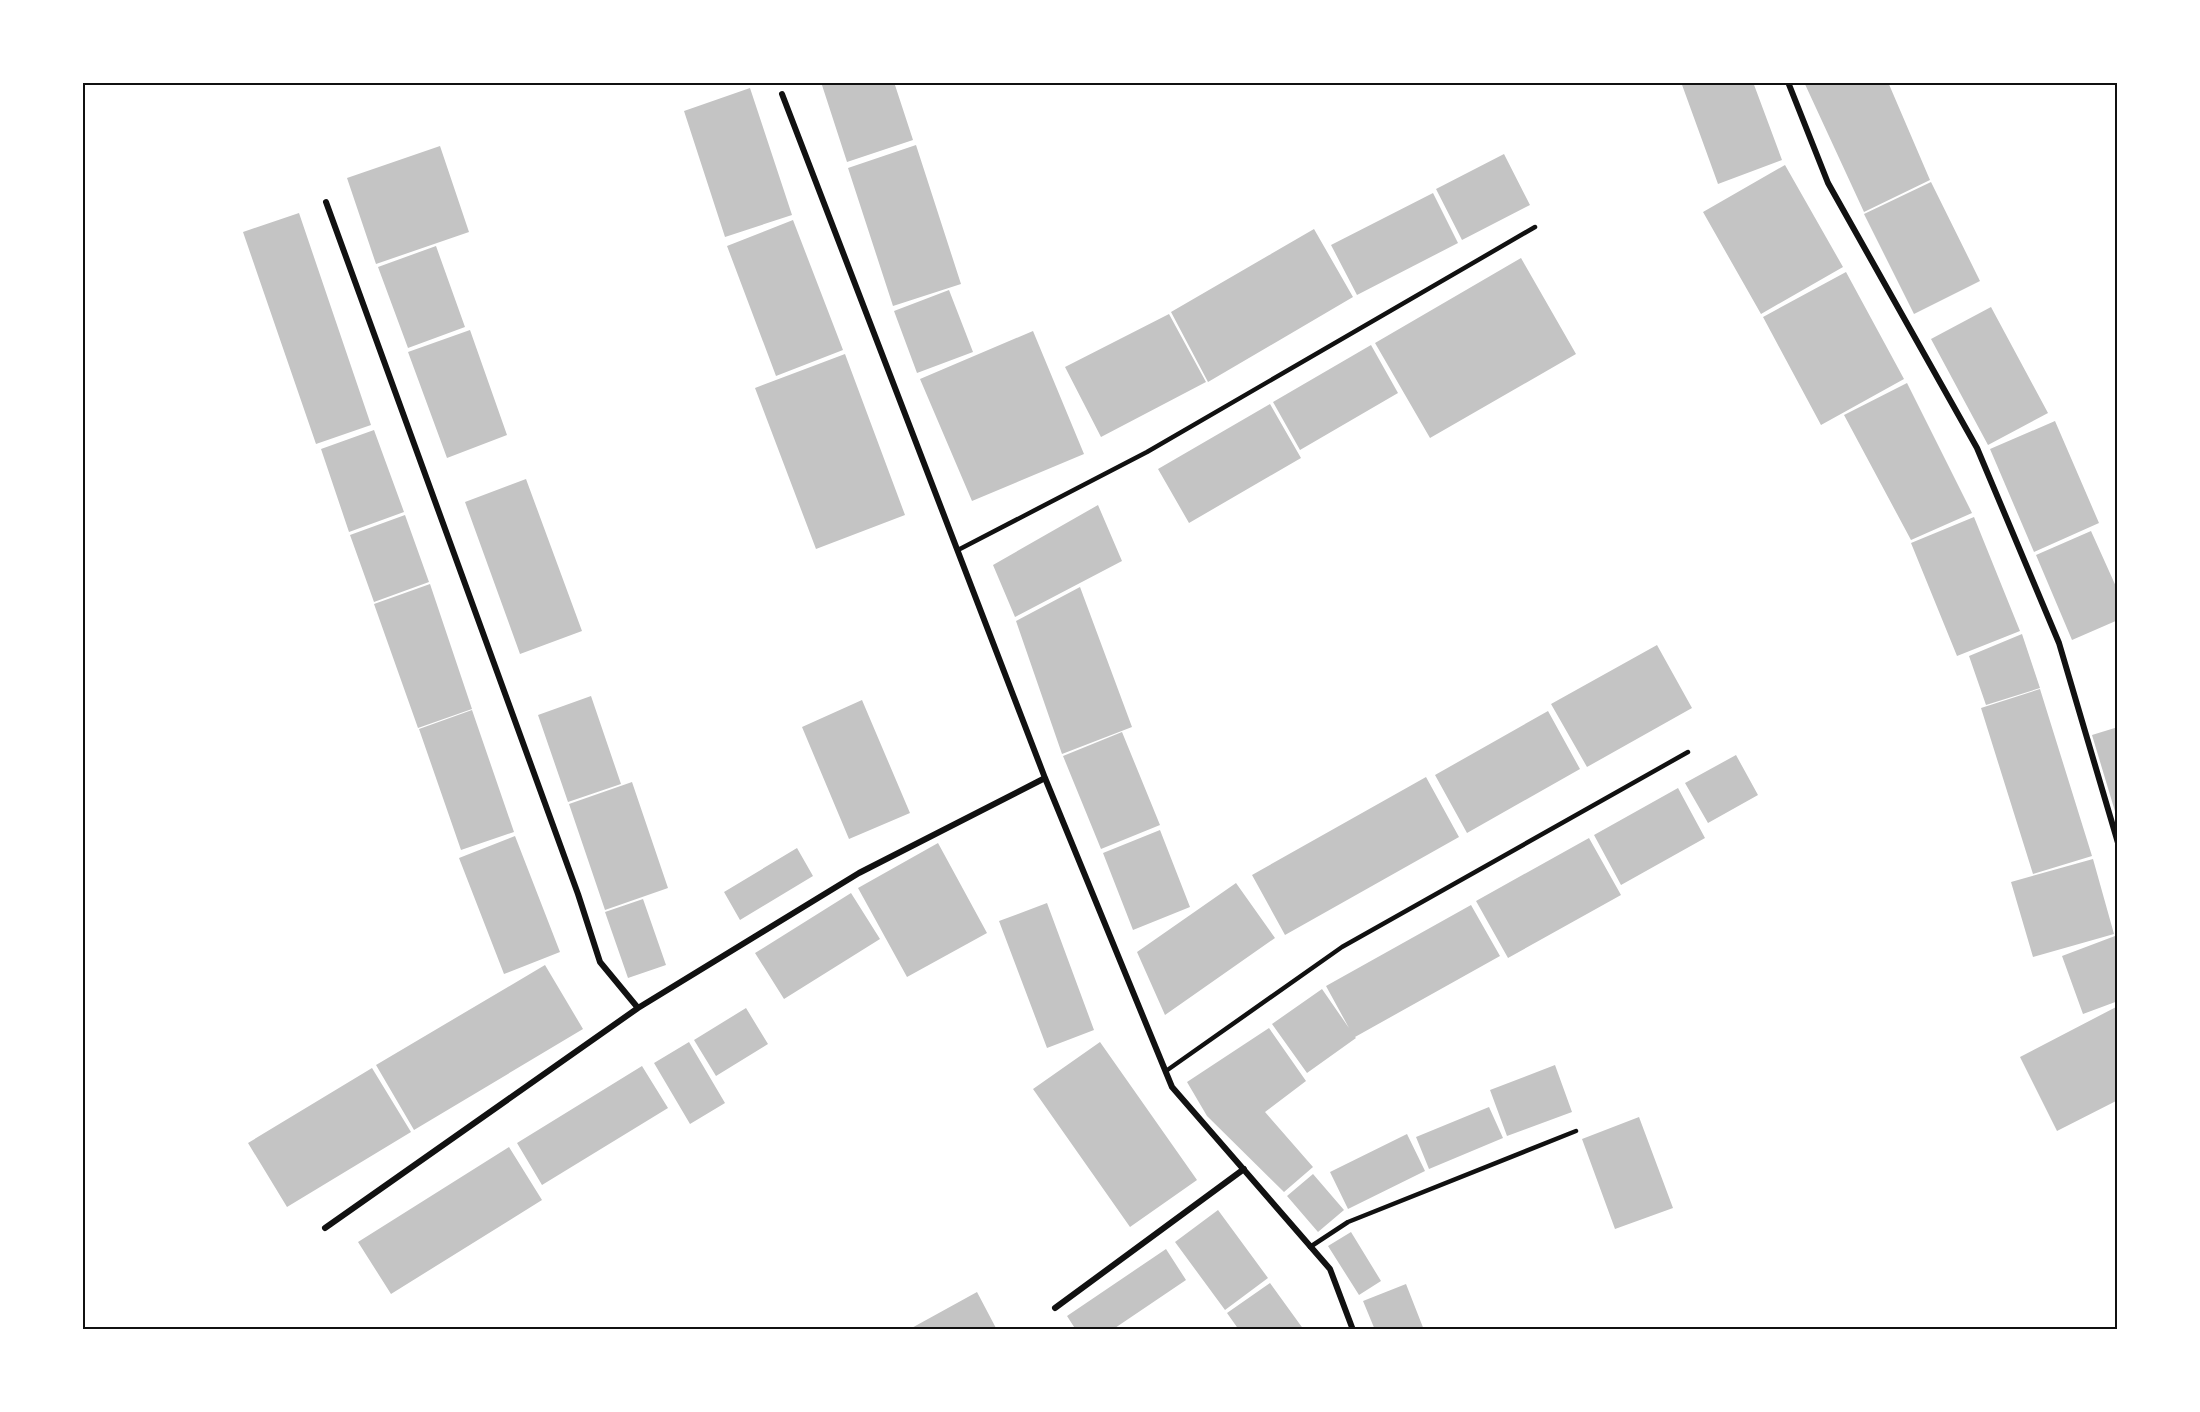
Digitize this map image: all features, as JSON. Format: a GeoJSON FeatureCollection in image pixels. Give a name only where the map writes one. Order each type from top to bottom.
{"type":"FeatureCollection","features":[{"type":"Feature","properties":{"kind":"street"},"geometry":{"type":"LineString","coordinates":[[1788,82],[1828,183],[1977,448],[2059,643],[2118,843]]}},
{"type":"Feature","properties":{"kind":"street"},"geometry":{"type":"LineString","coordinates":[[782,94],[1045,777],[1172,1087],[1330,1269],[1353,1329]]}},
{"type":"Feature","properties":{"kind":"street"},"geometry":{"type":"LineString","coordinates":[[326,202],[574,883],[600,962],[638,1008]]}},
{"type":"Feature","properties":{"kind":"street"},"geometry":{"type":"LineString","coordinates":[[325,1228],[638,1008],[859,873],[1045,777]]}},
{"type":"Feature","properties":{"kind":"street"},"geometry":{"type":"LineString","coordinates":[[1055,1308],[1244,1169]]}},
{"type":"Feature","properties":{"kind":"lane"},"geometry":{"type":"LineString","coordinates":[[958,550],[1147,452],[1535,227]]}},
{"type":"Feature","properties":{"kind":"lane"},"geometry":{"type":"LineString","coordinates":[[1166,1071],[1342,947],[1688,752]]}},
{"type":"Feature","properties":{"kind":"lane"},"geometry":{"type":"LineString","coordinates":[[1310,1247],[1348,1222],[1576,1131]]}},
{"type":"Feature","properties":{"kind":"building"},"geometry":{"type":"Polygon","coordinates":[[[821,82],[894,82],[913,140],[847,162],[821,82]]]}},
{"type":"Feature","properties":{"kind":"building"},"geometry":{"type":"Polygon","coordinates":[[[1681,82],[1753,82],[1782,160],[1718,184],[1681,82]]]}},
{"type":"Feature","properties":{"kind":"building"},"geometry":{"type":"Polygon","coordinates":[[[1804,82],[1888,82],[1930,180],[1864,212],[1804,82]]]}},
{"type":"Feature","properties":{"kind":"building"},"geometry":{"type":"Polygon","coordinates":[[[750,88],[792,215],[725,237],[684,111],[750,88]]]}},
{"type":"Feature","properties":{"kind":"building"},"geometry":{"type":"Polygon","coordinates":[[[916,145],[961,284],[893,306],[848,168],[916,145]]]}},
{"type":"Feature","properties":{"kind":"building"},"geometry":{"type":"Polygon","coordinates":[[[440,146],[469,232],[376,264],[347,178],[440,146]]]}},
{"type":"Feature","properties":{"kind":"building"},"geometry":{"type":"Polygon","coordinates":[[[1504,154],[1530,205],[1462,240],[1436,189],[1504,154]]]}},
{"type":"Feature","properties":{"kind":"building"},"geometry":{"type":"Polygon","coordinates":[[[1785,165],[1843,267],[1761,314],[1703,212],[1785,165]]]}},
{"type":"Feature","properties":{"kind":"building"},"geometry":{"type":"Polygon","coordinates":[[[1931,182],[1980,281],[1914,314],[1864,214],[1931,182]]]}},
{"type":"Feature","properties":{"kind":"building"},"geometry":{"type":"Polygon","coordinates":[[[1433,193],[1458,243],[1357,295],[1331,245],[1433,193]]]}},
{"type":"Feature","properties":{"kind":"building"},"geometry":{"type":"Polygon","coordinates":[[[299,213],[371,425],[316,444],[243,232],[299,213]]]}},
{"type":"Feature","properties":{"kind":"building"},"geometry":{"type":"Polygon","coordinates":[[[793,220],[843,350],[776,376],[727,246],[793,220]]]}},
{"type":"Feature","properties":{"kind":"building"},"geometry":{"type":"Polygon","coordinates":[[[1314,229],[1353,297],[1208,382],[1171,312],[1314,229]]]}},
{"type":"Feature","properties":{"kind":"building"},"geometry":{"type":"Polygon","coordinates":[[[436,246],[465,327],[408,348],[378,267],[436,246]]]}},
{"type":"Feature","properties":{"kind":"building"},"geometry":{"type":"Polygon","coordinates":[[[1521,258],[1576,354],[1430,438],[1375,343],[1521,258]]]}},
{"type":"Feature","properties":{"kind":"building"},"geometry":{"type":"Polygon","coordinates":[[[1846,272],[1904,379],[1821,425],[1763,317],[1846,272]]]}},
{"type":"Feature","properties":{"kind":"building"},"geometry":{"type":"Polygon","coordinates":[[[949,290],[973,352],[917,373],[894,311],[949,290]]]}},
{"type":"Feature","properties":{"kind":"building"},"geometry":{"type":"Polygon","coordinates":[[[1991,307],[2048,413],[1988,445],[1931,339],[1991,307]]]}},
{"type":"Feature","properties":{"kind":"building"},"geometry":{"type":"Polygon","coordinates":[[[1169,314],[1206,382],[1101,437],[1065,367],[1169,314]]]}},
{"type":"Feature","properties":{"kind":"building"},"geometry":{"type":"Polygon","coordinates":[[[470,330],[507,435],[447,458],[408,352],[470,330]]]}},
{"type":"Feature","properties":{"kind":"building"},"geometry":{"type":"Polygon","coordinates":[[[1033,331],[1084,454],[972,501],[920,379],[1033,331]]]}},
{"type":"Feature","properties":{"kind":"building"},"geometry":{"type":"Polygon","coordinates":[[[1371,345],[1398,393],[1300,450],[1273,402],[1371,345]]]}},
{"type":"Feature","properties":{"kind":"building"},"geometry":{"type":"Polygon","coordinates":[[[845,354],[905,515],[816,549],[755,388],[845,354]]]}},
{"type":"Feature","properties":{"kind":"building"},"geometry":{"type":"Polygon","coordinates":[[[1907,383],[1972,513],[1911,540],[1844,415],[1907,383]]]}},
{"type":"Feature","properties":{"kind":"building"},"geometry":{"type":"Polygon","coordinates":[[[1270,404],[1301,458],[1189,523],[1158,469],[1270,404]]]}},
{"type":"Feature","properties":{"kind":"building"},"geometry":{"type":"Polygon","coordinates":[[[2055,421],[2099,523],[2034,552],[1990,449],[2055,421]]]}},
{"type":"Feature","properties":{"kind":"building"},"geometry":{"type":"Polygon","coordinates":[[[374,430],[404,512],[349,532],[321,449],[374,430]]]}},
{"type":"Feature","properties":{"kind":"building"},"geometry":{"type":"Polygon","coordinates":[[[526,479],[582,631],[520,654],[465,502],[526,479]]]}},
{"type":"Feature","properties":{"kind":"building"},"geometry":{"type":"Polygon","coordinates":[[[1098,505],[1122,561],[1015,617],[993,565],[1098,505]]]}},
{"type":"Feature","properties":{"kind":"building"},"geometry":{"type":"Polygon","coordinates":[[[405,515],[429,582],[374,602],[350,535],[405,515]]]}},
{"type":"Feature","properties":{"kind":"building"},"geometry":{"type":"Polygon","coordinates":[[[1974,517],[2020,631],[1957,656],[1911,543],[1974,517]]]}},
{"type":"Feature","properties":{"kind":"building"},"geometry":{"type":"Polygon","coordinates":[[[2091,531],[2118,591],[2118,620],[2072,640],[2036,555],[2091,531]]]}},
{"type":"Feature","properties":{"kind":"building"},"geometry":{"type":"Polygon","coordinates":[[[430,584],[472,709],[418,728],[374,604],[430,584]]]}},
{"type":"Feature","properties":{"kind":"building"},"geometry":{"type":"Polygon","coordinates":[[[1080,587],[1132,727],[1062,754],[1016,621],[1080,587]]]}},
{"type":"Feature","properties":{"kind":"building"},"geometry":{"type":"Polygon","coordinates":[[[2022,634],[2040,688],[1986,705],[1969,656],[2022,634]]]}},
{"type":"Feature","properties":{"kind":"building"},"geometry":{"type":"Polygon","coordinates":[[[1657,645],[1692,708],[1587,767],[1551,704],[1657,645]]]}},
{"type":"Feature","properties":{"kind":"building"},"geometry":{"type":"Polygon","coordinates":[[[2040,689],[2092,856],[2033,874],[1981,708],[2040,689]]]}},
{"type":"Feature","properties":{"kind":"building"},"geometry":{"type":"Polygon","coordinates":[[[591,696],[621,784],[568,802],[538,715],[591,696]]]}},
{"type":"Feature","properties":{"kind":"building"},"geometry":{"type":"Polygon","coordinates":[[[862,700],[910,813],[849,839],[802,727],[862,700]]]}},
{"type":"Feature","properties":{"kind":"building"},"geometry":{"type":"Polygon","coordinates":[[[472,710],[514,832],[461,850],[419,729],[472,710]]]}},
{"type":"Feature","properties":{"kind":"building"},"geometry":{"type":"Polygon","coordinates":[[[1548,711],[1580,769],[1467,833],[1435,775],[1548,711]]]}},
{"type":"Feature","properties":{"kind":"building"},"geometry":{"type":"Polygon","coordinates":[[[2118,727],[2118,818],[2117,818],[2092,735],[2118,727]]]}},
{"type":"Feature","properties":{"kind":"building"},"geometry":{"type":"Polygon","coordinates":[[[1122,732],[1160,825],[1101,849],[1063,756],[1122,732]]]}},
{"type":"Feature","properties":{"kind":"building"},"geometry":{"type":"Polygon","coordinates":[[[1736,755],[1758,795],[1708,823],[1685,783],[1736,755]]]}},
{"type":"Feature","properties":{"kind":"building"},"geometry":{"type":"Polygon","coordinates":[[[1426,777],[1459,837],[1285,935],[1252,875],[1426,777]]]}},
{"type":"Feature","properties":{"kind":"building"},"geometry":{"type":"Polygon","coordinates":[[[632,782],[668,888],[605,910],[569,804],[632,782]]]}},
{"type":"Feature","properties":{"kind":"building"},"geometry":{"type":"Polygon","coordinates":[[[1678,788],[1705,838],[1621,885],[1594,835],[1678,788]]]}},
{"type":"Feature","properties":{"kind":"building"},"geometry":{"type":"Polygon","coordinates":[[[1160,830],[1190,907],[1133,930],[1103,853],[1160,830]]]}},
{"type":"Feature","properties":{"kind":"building"},"geometry":{"type":"Polygon","coordinates":[[[515,836],[560,952],[504,974],[459,858],[515,836]]]}},
{"type":"Feature","properties":{"kind":"building"},"geometry":{"type":"Polygon","coordinates":[[[1589,838],[1621,895],[1508,958],[1476,901],[1589,838]]]}},
{"type":"Feature","properties":{"kind":"building"},"geometry":{"type":"Polygon","coordinates":[[[938,843],[987,933],[907,977],[858,888],[938,843]]]}},
{"type":"Feature","properties":{"kind":"building"},"geometry":{"type":"Polygon","coordinates":[[[797,848],[813,876],[740,920],[724,892],[797,848]]]}},
{"type":"Feature","properties":{"kind":"building"},"geometry":{"type":"Polygon","coordinates":[[[2093,859],[2114,934],[2033,957],[2011,882],[2093,859]]]}},
{"type":"Feature","properties":{"kind":"building"},"geometry":{"type":"Polygon","coordinates":[[[1236,883],[1275,938],[1165,1015],[1137,952],[1236,883]]]}},
{"type":"Feature","properties":{"kind":"building"},"geometry":{"type":"Polygon","coordinates":[[[851,893],[880,939],[784,999],[755,953],[851,893]]]}},
{"type":"Feature","properties":{"kind":"building"},"geometry":{"type":"Polygon","coordinates":[[[643,899],[666,965],[628,978],[605,912],[643,899]]]}},
{"type":"Feature","properties":{"kind":"building"},"geometry":{"type":"Polygon","coordinates":[[[1047,903],[1094,1030],[1047,1048],[999,921],[1047,903]]]}},
{"type":"Feature","properties":{"kind":"building"},"geometry":{"type":"Polygon","coordinates":[[[1471,905],[1500,956],[1355,1037],[1307,1073],[1272,1024],[1322,989],[1349,1028],[1326,986],[1471,905]]]}},
{"type":"Feature","properties":{"kind":"building"},"geometry":{"type":"Polygon","coordinates":[[[2115,936],[2118,944],[2118,1001],[2083,1014],[2062,956],[2115,936]]]}},
{"type":"Feature","properties":{"kind":"building"},"geometry":{"type":"Polygon","coordinates":[[[545,965],[583,1029],[414,1130],[376,1065],[545,965]]]}},
{"type":"Feature","properties":{"kind":"building"},"geometry":{"type":"Polygon","coordinates":[[[2118,1006],[2118,1100],[2057,1131],[2020,1057],[2118,1006]]]}},
{"type":"Feature","properties":{"kind":"building"},"geometry":{"type":"Polygon","coordinates":[[[746,1008],[768,1044],[716,1076],[694,1040],[746,1008]]]}},
{"type":"Feature","properties":{"kind":"building"},"geometry":{"type":"Polygon","coordinates":[[[1269,1028],[1306,1081],[1265,1112],[1313,1167],[1284,1192],[1207,1116],[1187,1082],[1269,1028]]]}},
{"type":"Feature","properties":{"kind":"building"},"geometry":{"type":"Polygon","coordinates":[[[689,1042],[725,1103],[690,1124],[654,1063],[689,1042]]]}},
{"type":"Feature","properties":{"kind":"building"},"geometry":{"type":"Polygon","coordinates":[[[1100,1042],[1197,1180],[1130,1227],[1033,1089],[1100,1042]]]}},
{"type":"Feature","properties":{"kind":"building"},"geometry":{"type":"Polygon","coordinates":[[[1555,1065],[1572,1112],[1507,1136],[1490,1090],[1555,1065]]]}},
{"type":"Feature","properties":{"kind":"building"},"geometry":{"type":"Polygon","coordinates":[[[642,1066],[668,1108],[542,1185],[517,1143],[642,1066]]]}},
{"type":"Feature","properties":{"kind":"building"},"geometry":{"type":"Polygon","coordinates":[[[372,1068],[411,1132],[287,1207],[248,1143],[372,1068]]]}},
{"type":"Feature","properties":{"kind":"building"},"geometry":{"type":"Polygon","coordinates":[[[1489,1107],[1503,1138],[1429,1169],[1416,1137],[1489,1107]]]}},
{"type":"Feature","properties":{"kind":"building"},"geometry":{"type":"Polygon","coordinates":[[[1639,1117],[1673,1208],[1615,1229],[1582,1139],[1639,1117]]]}},
{"type":"Feature","properties":{"kind":"building"},"geometry":{"type":"Polygon","coordinates":[[[1407,1134],[1425,1171],[1348,1209],[1330,1172],[1407,1134]]]}},
{"type":"Feature","properties":{"kind":"building"},"geometry":{"type":"Polygon","coordinates":[[[509,1147],[542,1200],[391,1294],[358,1242],[509,1147]]]}},
{"type":"Feature","properties":{"kind":"building"},"geometry":{"type":"Polygon","coordinates":[[[1313,1174],[1344,1210],[1318,1232],[1287,1196],[1313,1174]]]}},
{"type":"Feature","properties":{"kind":"building"},"geometry":{"type":"Polygon","coordinates":[[[1218,1210],[1268,1278],[1225,1310],[1175,1242],[1218,1210]]]}},
{"type":"Feature","properties":{"kind":"building"},"geometry":{"type":"Polygon","coordinates":[[[1351,1232],[1381,1281],[1359,1295],[1328,1246],[1351,1232]]]}},
{"type":"Feature","properties":{"kind":"building"},"geometry":{"type":"Polygon","coordinates":[[[1166,1249],[1186,1280],[1112,1330],[1076,1330],[1067,1316],[1166,1249]]]}},
{"type":"Feature","properties":{"kind":"building"},"geometry":{"type":"Polygon","coordinates":[[[1270,1283],[1304,1330],[1239,1330],[1227,1313],[1270,1283]]]}},
{"type":"Feature","properties":{"kind":"building"},"geometry":{"type":"Polygon","coordinates":[[[1406,1284],[1424,1330],[1375,1330],[1363,1301],[1406,1284]]]}},
{"type":"Feature","properties":{"kind":"building"},"geometry":{"type":"Polygon","coordinates":[[[977,1292],[997,1330],[908,1330],[977,1292]]]}}]}
